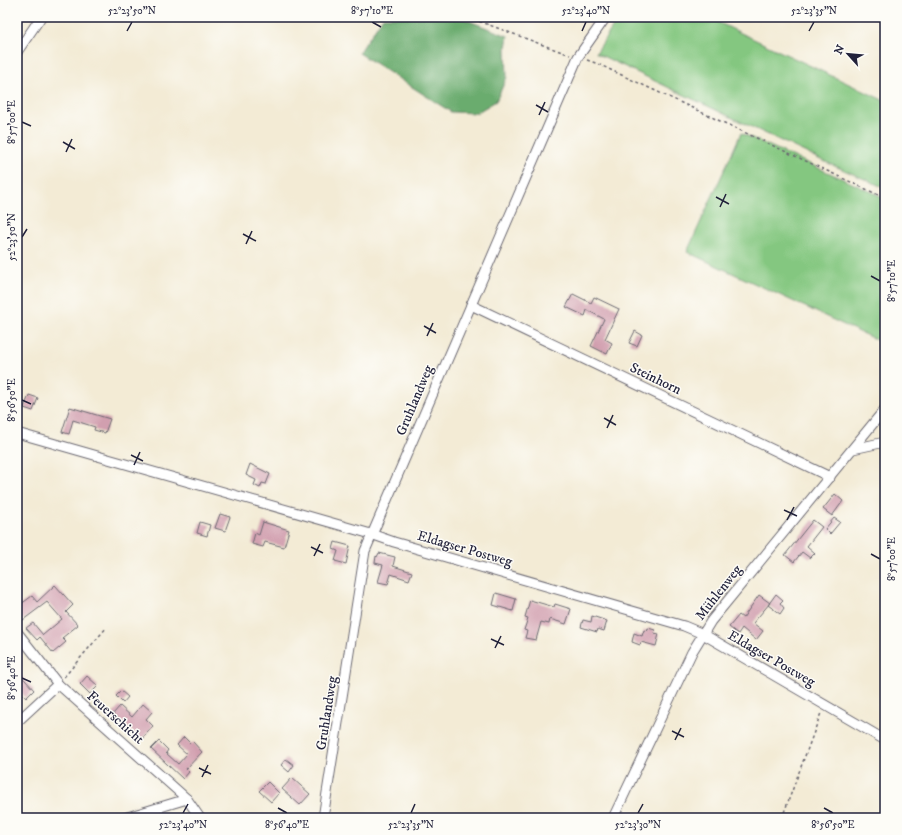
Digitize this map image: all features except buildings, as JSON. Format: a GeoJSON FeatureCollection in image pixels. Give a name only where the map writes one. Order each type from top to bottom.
{"type":"FeatureCollection","features":[{"type":"Feature","properties":{"kind":"street"},"geometry":{"type":"LineString","coordinates":[[17,52],[41,17]]}},
{"type":"Feature","properties":{"kind":"street","name":"Gruhlandweg"},"geometry":{"type":"LineString","coordinates":[[323,818],[365,551],[371,534],[578,57],[606,17]]}},
{"type":"Feature","properties":{"kind":"street","name":"Steinhorn"},"geometry":{"type":"LineString","coordinates":[[471,305],[830,477]]}},
{"type":"Feature","properties":{"kind":"street","name":"Mühlenweg"},"geometry":{"type":"LineString","coordinates":[[613,818],[692,652],[711,621],[885,409]]}},
{"type":"Feature","properties":{"kind":"street","name":"Eldagser Postweg"},"geometry":{"type":"LineString","coordinates":[[17,433],[371,534],[684,626],[703,634],[885,740]]}},
{"type":"Feature","properties":{"kind":"street"},"geometry":{"type":"LineString","coordinates":[[852,449],[885,442]]}},
{"type":"Feature","properties":{"kind":"street","name":"Feuerschicht"},"geometry":{"type":"LineString","coordinates":[[17,632],[58,684],[187,799],[200,818]]}},
{"type":"Feature","properties":{"kind":"street"},"geometry":{"type":"LineString","coordinates":[[17,722],[58,684]]}},
{"type":"Feature","properties":{"kind":"street"},"geometry":{"type":"LineString","coordinates":[[124,818],[187,799]]}},
{"type":"Feature","properties":{"kind":"path"},"geometry":{"type":"LineString","coordinates":[[468,17],[598,64],[885,198]]}},
{"type":"Feature","properties":{"kind":"path"},"geometry":{"type":"LineString","coordinates":[[58,684],[106,627]]}},
{"type":"Feature","properties":{"kind":"path"},"geometry":{"type":"LineString","coordinates":[[782,818],[824,705]]}},
{"type":"Feature","properties":{"kind":"green space"},"geometry":{"type":"Polygon","coordinates":[[[383,17],[459,17],[508,36],[506,48],[507,77],[496,101],[476,113],[451,112],[359,53],[383,17]]]}},
{"type":"Feature","properties":{"kind":"green space"},"geometry":{"type":"Polygon","coordinates":[[[619,17],[707,17],[885,101],[885,188],[819,159],[596,53],[619,17]]]}},
{"type":"Feature","properties":{"kind":"green space"},"geometry":{"type":"Polygon","coordinates":[[[741,133],[885,198],[885,344],[687,252],[741,133]]]}}]}
